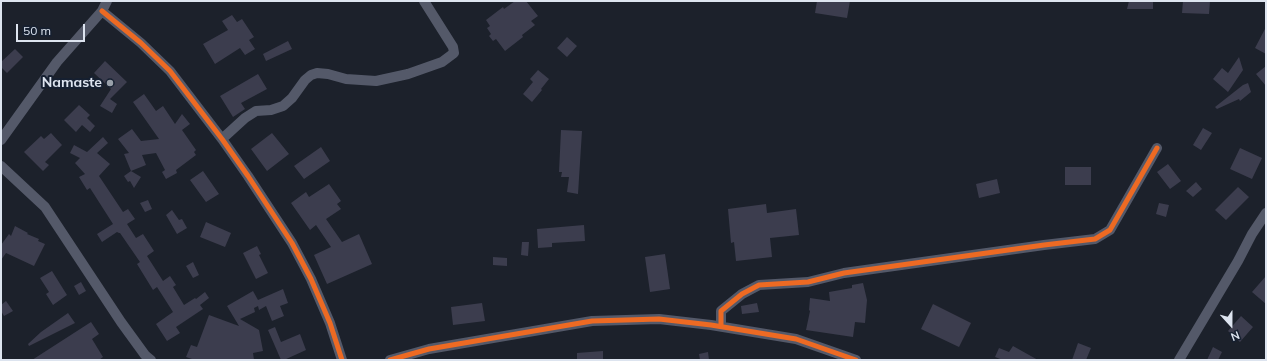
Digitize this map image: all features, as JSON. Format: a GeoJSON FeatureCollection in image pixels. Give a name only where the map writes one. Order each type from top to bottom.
{"type":"FeatureCollection","features":[{"type":"Feature","properties":{"kind":"street"},"geometry":{"type":"LineString","coordinates":[[1,140],[57,62],[102,11],[108,1]]}},
{"type":"Feature","properties":{"kind":"street"},"geometry":{"type":"LineString","coordinates":[[222,139],[245,118],[256,111],[270,110],[283,106],[292,98],[304,80],[317,73],[328,74],[346,79],[376,81],[408,74],[442,62],[454,53],[453,47],[424,1]]}},
{"type":"Feature","properties":{"kind":"street"},"geometry":{"type":"LineString","coordinates":[[102,11],[141,43],[170,71],[222,139],[292,243],[311,279],[330,323],[342,360]]}},
{"type":"Feature","properties":{"kind":"street"},"geometry":{"type":"LineString","coordinates":[[721,326],[721,311],[742,294],[759,285],[808,282],[844,273],[1095,239],[1110,230],[1157,148]]}},
{"type":"Feature","properties":{"kind":"street"},"geometry":{"type":"LineString","coordinates":[[1,166],[45,207],[121,322],[145,355],[151,360]]}},
{"type":"Feature","properties":{"kind":"street"},"geometry":{"type":"LineString","coordinates":[[1179,360],[1238,261],[1252,234],[1266,213]]}},
{"type":"Feature","properties":{"kind":"street"},"geometry":{"type":"LineString","coordinates":[[390,360],[429,349],[592,321],[659,319],[721,326],[796,339],[856,360]]}},
{"type":"Feature","properties":{"kind":"building"},"geometry":{"type":"Polygon","coordinates":[[[515,1],[526,1],[538,16],[531,21],[535,25],[522,35],[523,37],[505,51],[496,39],[493,41],[489,36],[491,34],[487,28],[490,26],[486,20],[503,7],[504,9],[515,1]]]}},
{"type":"Feature","properties":{"kind":"building"},"geometry":{"type":"Polygon","coordinates":[[[817,1],[850,1],[847,18],[815,13],[817,1]]]}},
{"type":"Feature","properties":{"kind":"building"},"geometry":{"type":"Polygon","coordinates":[[[1129,1],[1153,1],[1153,9],[1127,9],[1129,1]]]}},
{"type":"Feature","properties":{"kind":"building"},"geometry":{"type":"Polygon","coordinates":[[[1183,1],[1210,1],[1209,14],[1182,13],[1183,1]]]}},
{"type":"Feature","properties":{"kind":"building"},"geometry":{"type":"Polygon","coordinates":[[[232,15],[237,22],[242,19],[254,37],[249,40],[255,49],[245,55],[240,48],[215,64],[203,44],[228,30],[222,21],[232,15]]]}},
{"type":"Feature","properties":{"kind":"building"},"geometry":{"type":"Polygon","coordinates":[[[1266,27],[1266,54],[1255,48],[1266,27]]]}},
{"type":"Feature","properties":{"kind":"building"},"geometry":{"type":"Polygon","coordinates":[[[567,37],[577,46],[567,57],[557,48],[567,37]]]}},
{"type":"Feature","properties":{"kind":"building"},"geometry":{"type":"Polygon","coordinates":[[[288,41],[292,49],[266,61],[263,54],[288,41]]]}},
{"type":"Feature","properties":{"kind":"building"},"geometry":{"type":"Polygon","coordinates":[[[15,49],[23,57],[7,73],[1,67],[1,62],[15,49]]]}},
{"type":"Feature","properties":{"kind":"building"},"geometry":{"type":"Polygon","coordinates":[[[1239,57],[1243,70],[1228,92],[1213,79],[1222,68],[1228,73],[1239,57]]]}},
{"type":"Feature","properties":{"kind":"building"},"geometry":{"type":"Polygon","coordinates":[[[105,61],[127,82],[110,99],[117,104],[112,113],[100,106],[111,89],[94,73],[105,61]]]}},
{"type":"Feature","properties":{"kind":"building"},"geometry":{"type":"Polygon","coordinates":[[[1266,66],[1266,86],[1256,74],[1266,66]]]}},
{"type":"Feature","properties":{"kind":"building"},"geometry":{"type":"Polygon","coordinates":[[[538,70],[549,79],[532,102],[523,94],[533,82],[530,79],[538,70]]]}},
{"type":"Feature","properties":{"kind":"building"},"geometry":{"type":"Polygon","coordinates":[[[258,74],[267,89],[241,103],[245,109],[233,117],[220,96],[258,74]]]}},
{"type":"Feature","properties":{"kind":"building"},"geometry":{"type":"Polygon","coordinates":[[[1248,83],[1251,92],[1240,101],[1239,99],[1217,109],[1215,107],[1243,85],[1248,83]]]}},
{"type":"Feature","properties":{"kind":"building"},"geometry":{"type":"Polygon","coordinates":[[[144,94],[156,111],[163,106],[175,124],[182,114],[190,124],[182,130],[196,150],[194,152],[196,155],[176,170],[177,173],[166,179],[162,172],[165,170],[156,153],[142,155],[146,165],[131,171],[124,154],[129,153],[118,139],[132,129],[141,141],[159,139],[133,102],[144,94]]]}},
{"type":"Feature","properties":{"kind":"building"},"geometry":{"type":"Polygon","coordinates":[[[79,105],[90,115],[87,118],[95,126],[90,132],[82,125],[76,132],[64,120],[79,105]]]}},
{"type":"Feature","properties":{"kind":"building"},"geometry":{"type":"Polygon","coordinates":[[[1203,128],[1212,133],[1201,150],[1193,145],[1203,128]]]}},
{"type":"Feature","properties":{"kind":"building"},"geometry":{"type":"Polygon","coordinates":[[[561,130],[582,131],[578,194],[567,192],[569,177],[561,177],[562,172],[559,172],[561,130]]]}},
{"type":"Feature","properties":{"kind":"building"},"geometry":{"type":"Polygon","coordinates":[[[51,133],[62,145],[45,162],[49,165],[43,171],[24,152],[41,136],[44,139],[51,133]]]}},
{"type":"Feature","properties":{"kind":"building"},"geometry":{"type":"Polygon","coordinates":[[[272,133],[289,154],[267,171],[251,149],[272,133]]]}},
{"type":"Feature","properties":{"kind":"building"},"geometry":{"type":"Polygon","coordinates":[[[103,137],[108,143],[97,153],[110,164],[99,176],[123,212],[128,209],[135,219],[127,224],[136,238],[143,234],[154,251],[147,256],[163,281],[170,276],[176,285],[173,287],[184,305],[195,298],[196,299],[205,292],[209,298],[200,305],[203,309],[176,327],[180,333],[167,341],[156,324],[173,312],[157,287],[153,290],[137,264],[140,262],[120,233],[117,232],[102,242],[97,234],[113,224],[90,188],[87,190],[79,177],[85,174],[75,163],[80,158],[70,153],[74,145],[87,152],[103,137]]]}},
{"type":"Feature","properties":{"kind":"building"},"geometry":{"type":"Polygon","coordinates":[[[321,147],[330,161],[304,179],[294,166],[321,147]]]}},
{"type":"Feature","properties":{"kind":"building"},"geometry":{"type":"Polygon","coordinates":[[[1240,148],[1262,158],[1252,179],[1230,169],[1240,148]]]}},
{"type":"Feature","properties":{"kind":"building"},"geometry":{"type":"Polygon","coordinates":[[[1168,164],[1181,181],[1170,189],[1157,172],[1168,164]]]}},
{"type":"Feature","properties":{"kind":"building"},"geometry":{"type":"Polygon","coordinates":[[[1065,167],[1091,167],[1091,185],[1065,185],[1065,167]]]}},
{"type":"Feature","properties":{"kind":"building"},"geometry":{"type":"Polygon","coordinates":[[[131,171],[141,177],[134,188],[130,181],[128,182],[124,176],[131,171]]]}},
{"type":"Feature","properties":{"kind":"building"},"geometry":{"type":"Polygon","coordinates":[[[203,171],[219,194],[206,202],[190,180],[203,171]]]}},
{"type":"Feature","properties":{"kind":"building"},"geometry":{"type":"Polygon","coordinates":[[[997,179],[1000,193],[979,198],[976,184],[997,179]]]}},
{"type":"Feature","properties":{"kind":"building"},"geometry":{"type":"Polygon","coordinates":[[[1196,182],[1202,189],[1193,197],[1186,191],[1196,182]]]}},
{"type":"Feature","properties":{"kind":"building"},"geometry":{"type":"Polygon","coordinates":[[[329,184],[341,201],[337,204],[341,209],[326,219],[342,242],[359,234],[372,264],[327,284],[314,255],[331,247],[316,225],[310,230],[291,203],[306,192],[309,197],[329,184]]]}},
{"type":"Feature","properties":{"kind":"building"},"geometry":{"type":"Polygon","coordinates":[[[1238,187],[1249,197],[1226,220],[1215,210],[1238,187]]]}},
{"type":"Feature","properties":{"kind":"building"},"geometry":{"type":"Polygon","coordinates":[[[148,200],[152,209],[145,212],[140,203],[148,200]]]}},
{"type":"Feature","properties":{"kind":"building"},"geometry":{"type":"Polygon","coordinates":[[[1159,203],[1169,205],[1166,217],[1156,214],[1159,203]]]}},
{"type":"Feature","properties":{"kind":"building"},"geometry":{"type":"Polygon","coordinates":[[[766,204],[767,213],[796,209],[799,235],[770,238],[772,257],[736,261],[734,242],[731,243],[728,209],[766,204]]]}},
{"type":"Feature","properties":{"kind":"building"},"geometry":{"type":"Polygon","coordinates":[[[172,210],[179,220],[182,219],[187,228],[177,234],[166,215],[172,210]]]}},
{"type":"Feature","properties":{"kind":"building"},"geometry":{"type":"Polygon","coordinates":[[[206,222],[231,233],[225,247],[200,237],[206,222]]]}},
{"type":"Feature","properties":{"kind":"building"},"geometry":{"type":"Polygon","coordinates":[[[584,225],[585,241],[552,243],[552,247],[538,248],[537,229],[584,225]]]}},
{"type":"Feature","properties":{"kind":"building"},"geometry":{"type":"Polygon","coordinates":[[[15,226],[28,233],[27,234],[39,239],[38,241],[45,244],[34,266],[6,253],[1,260],[1,245],[9,234],[11,236],[15,226]]]}},
{"type":"Feature","properties":{"kind":"building"},"geometry":{"type":"Polygon","coordinates":[[[522,242],[529,242],[528,256],[521,255],[522,242]]]}},
{"type":"Feature","properties":{"kind":"building"},"geometry":{"type":"Polygon","coordinates":[[[257,246],[261,254],[259,255],[268,273],[256,279],[243,253],[257,246]]]}},
{"type":"Feature","properties":{"kind":"building"},"geometry":{"type":"Polygon","coordinates":[[[665,254],[670,289],[650,292],[645,257],[665,254]]]}},
{"type":"Feature","properties":{"kind":"building"},"geometry":{"type":"Polygon","coordinates":[[[493,257],[507,258],[507,266],[493,265],[493,257]]]}},
{"type":"Feature","properties":{"kind":"building"},"geometry":{"type":"Polygon","coordinates":[[[193,262],[199,275],[193,278],[186,266],[193,262]]]}},
{"type":"Feature","properties":{"kind":"building"},"geometry":{"type":"Polygon","coordinates":[[[52,271],[67,295],[53,305],[46,294],[49,292],[40,278],[52,271]]]}},
{"type":"Feature","properties":{"kind":"building"},"geometry":{"type":"Polygon","coordinates":[[[1266,276],[1266,304],[1252,292],[1266,276]]]}},
{"type":"Feature","properties":{"kind":"building"},"geometry":{"type":"Polygon","coordinates":[[[81,282],[86,291],[79,295],[74,286],[81,282]]]}},
{"type":"Feature","properties":{"kind":"building"},"geometry":{"type":"Polygon","coordinates":[[[863,283],[867,300],[865,323],[855,322],[853,337],[806,330],[810,311],[810,298],[830,301],[829,292],[852,288],[852,285],[863,283]]]}},
{"type":"Feature","properties":{"kind":"building"},"geometry":{"type":"Polygon","coordinates":[[[283,289],[288,303],[280,306],[284,316],[272,321],[266,306],[259,310],[258,306],[254,308],[255,312],[240,319],[259,330],[263,351],[253,353],[254,360],[195,360],[186,357],[191,345],[197,347],[209,315],[239,326],[227,306],[253,291],[258,300],[283,289]]]}},
{"type":"Feature","properties":{"kind":"building"},"geometry":{"type":"Polygon","coordinates":[[[6,301],[13,311],[4,316],[1,311],[1,305],[6,301]]]}},
{"type":"Feature","properties":{"kind":"building"},"geometry":{"type":"Polygon","coordinates":[[[482,303],[485,321],[453,325],[451,307],[482,303]]]}},
{"type":"Feature","properties":{"kind":"building"},"geometry":{"type":"Polygon","coordinates":[[[757,303],[759,312],[742,314],[741,306],[757,303]]]}},
{"type":"Feature","properties":{"kind":"building"},"geometry":{"type":"Polygon","coordinates":[[[933,304],[971,323],[959,347],[921,329],[933,304]]]}},
{"type":"Feature","properties":{"kind":"building"},"geometry":{"type":"Polygon","coordinates":[[[68,313],[75,323],[29,346],[28,344],[41,332],[68,313]]]}},
{"type":"Feature","properties":{"kind":"building"},"geometry":{"type":"Polygon","coordinates":[[[1241,316],[1253,327],[1240,342],[1228,331],[1241,316]]]}},
{"type":"Feature","properties":{"kind":"building"},"geometry":{"type":"Polygon","coordinates":[[[91,322],[99,334],[92,339],[103,357],[99,360],[32,360],[91,322]]]}},
{"type":"Feature","properties":{"kind":"building"},"geometry":{"type":"Polygon","coordinates":[[[275,327],[281,342],[300,334],[306,350],[281,360],[268,330],[275,327]]]}},
{"type":"Feature","properties":{"kind":"building"},"geometry":{"type":"Polygon","coordinates":[[[1078,343],[1091,348],[1086,360],[1072,360],[1078,343]]]}},
{"type":"Feature","properties":{"kind":"building"},"geometry":{"type":"Polygon","coordinates":[[[1013,346],[1038,360],[1003,360],[995,357],[999,348],[1009,352],[1013,346]]]}},
{"type":"Feature","properties":{"kind":"building"},"geometry":{"type":"Polygon","coordinates":[[[1213,347],[1222,352],[1218,360],[1207,360],[1213,347]]]}},
{"type":"Feature","properties":{"kind":"building"},"geometry":{"type":"Polygon","coordinates":[[[603,351],[603,360],[577,360],[577,353],[603,351]]]}},
{"type":"Feature","properties":{"kind":"building"},"geometry":{"type":"Polygon","coordinates":[[[708,352],[709,360],[700,360],[699,354],[708,352]]]}},
{"type":"Feature","properties":{"kind":"cycle path"},"geometry":{"type":"LineString","coordinates":[[102,11],[141,43],[170,71],[248,176],[292,243],[311,279],[330,323],[342,360]]}},
{"type":"Feature","properties":{"kind":"cycle path"},"geometry":{"type":"LineString","coordinates":[[721,326],[721,311],[742,294],[759,285],[808,282],[844,273],[1095,239],[1110,230],[1157,148]]}},
{"type":"Feature","properties":{"kind":"cycle path"},"geometry":{"type":"LineString","coordinates":[[390,360],[429,349],[592,321],[659,319],[711,325],[796,339],[856,360]]}},
{"type":"Feature","properties":{"kind":"place","name":"Namaste"},"geometry":{"type":"Point","coordinates":[110,83]}}]}
